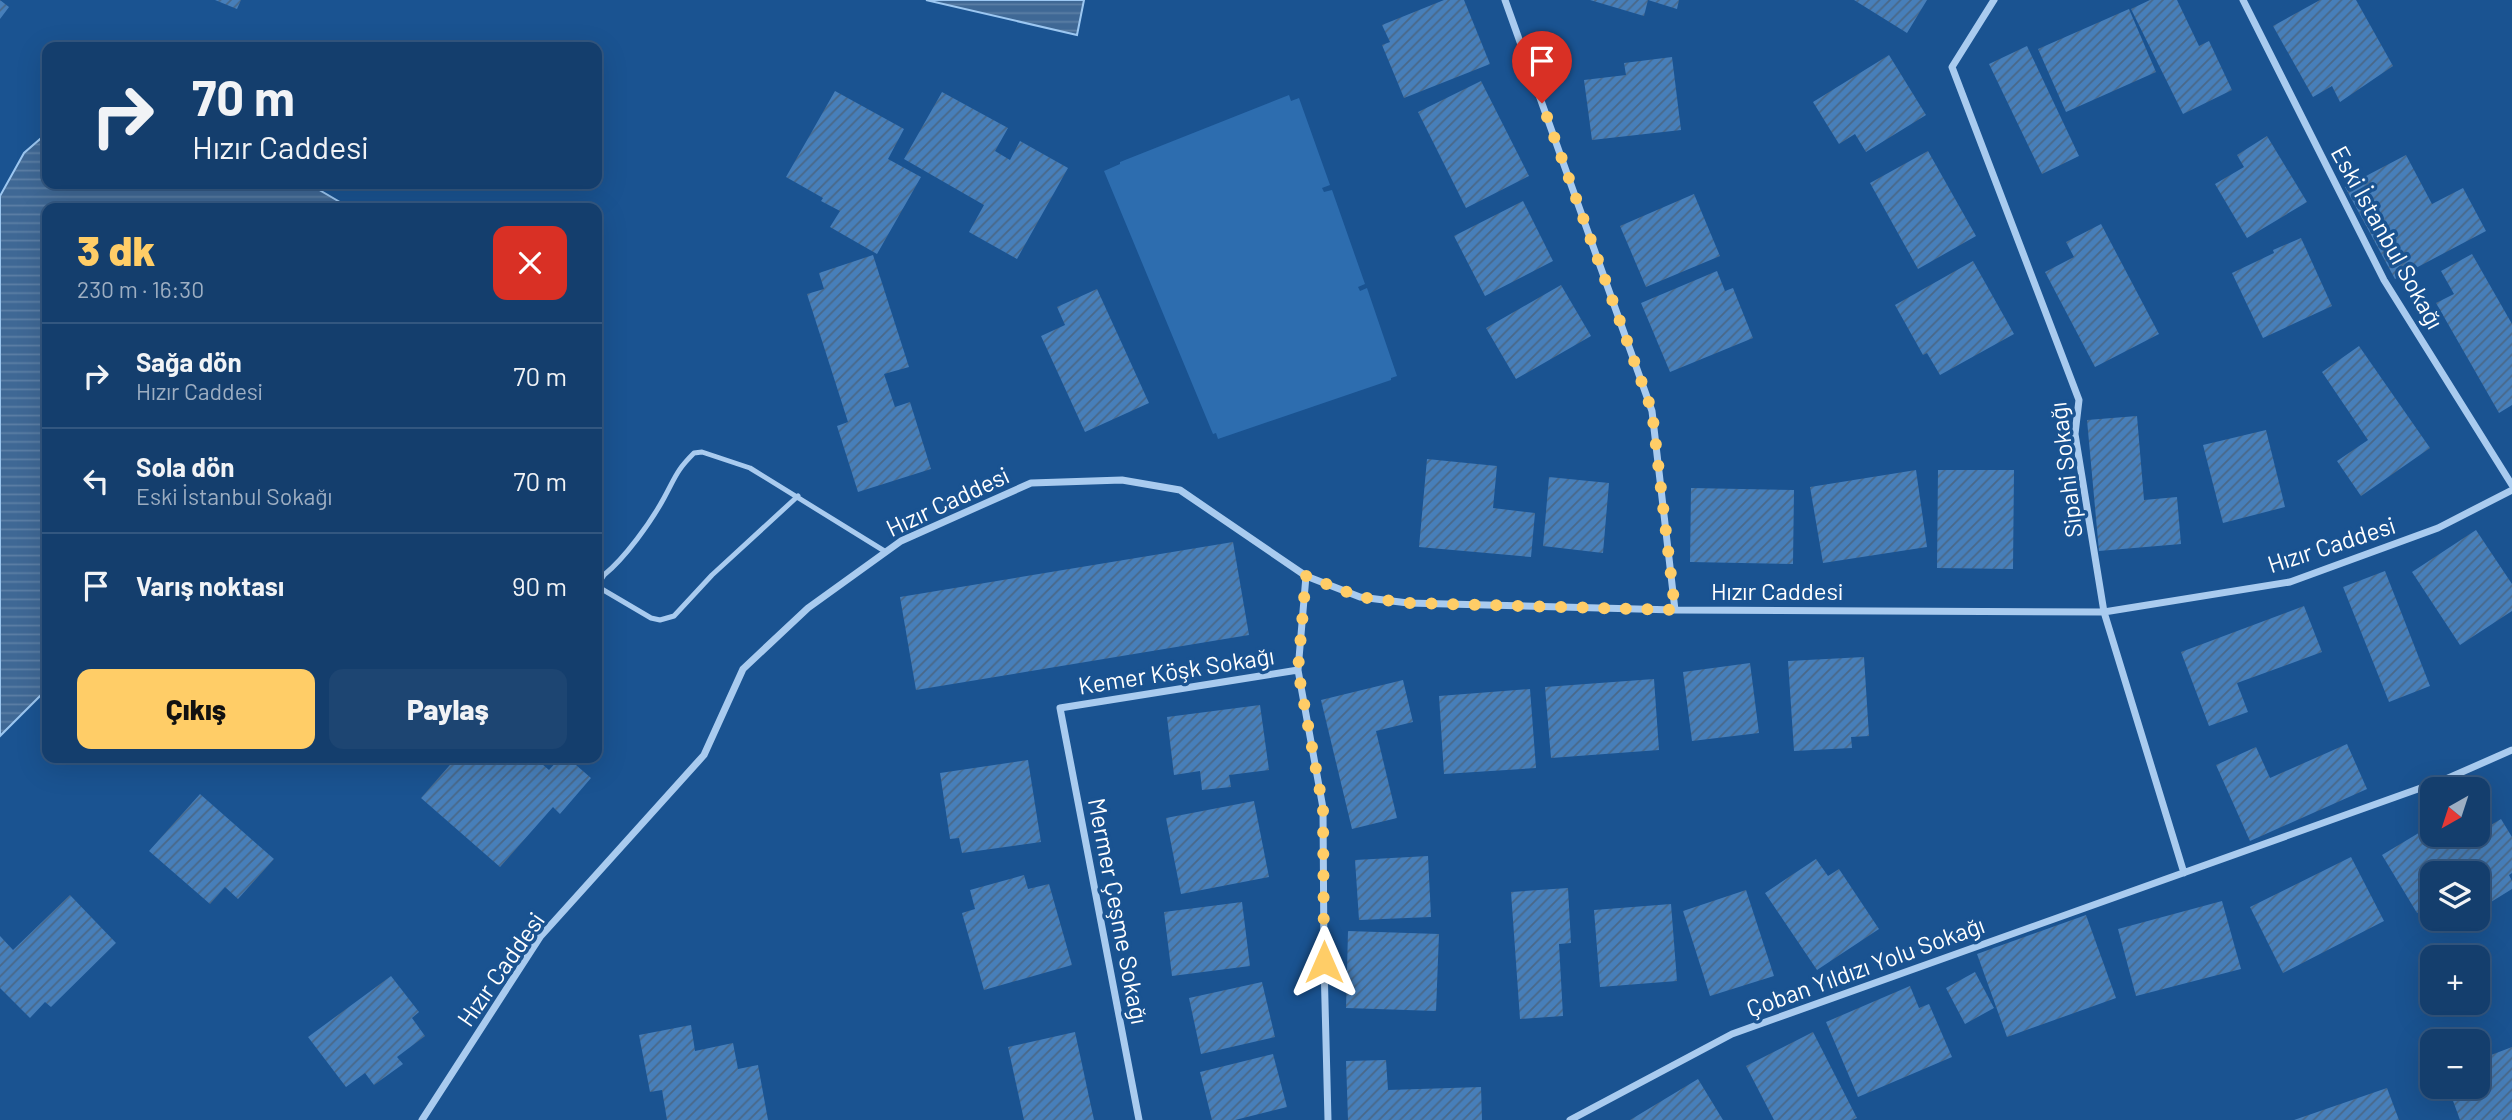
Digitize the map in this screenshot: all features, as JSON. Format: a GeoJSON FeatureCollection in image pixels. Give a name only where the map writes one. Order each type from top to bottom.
{"type":"FeatureCollection","features":[{"type":"Feature","properties":{"kind":"street"},"geometry":{"type":"LineString","coordinates":[[1505,0],[1652,411],[1675,610]]}},
{"type":"Feature","properties":{"kind":"street","name":"Sipahi Sokağı"},"geometry":{"type":"LineString","coordinates":[[1994,0],[1952,66],[2079,400],[2075,434],[2104,612],[2184,873]]}},
{"type":"Feature","properties":{"kind":"street","name":"Eski İstanbul Sokağı"},"geometry":{"type":"LineString","coordinates":[[2243,0],[2384,280],[2512,487]]}},
{"type":"Feature","properties":{"kind":"street","name":"Hızır Caddesi"},"geometry":{"type":"LineString","coordinates":[[422,1120],[540,937],[704,755],[743,669],[808,608],[901,541],[1031,483],[1122,480],[1180,490],[1306,576],[1360,597],[1408,603],[1675,610],[2104,612],[2290,582],[2438,528],[2512,487]]}},
{"type":"Feature","properties":{"kind":"street"},"geometry":{"type":"LineString","coordinates":[[1306,576],[1298,670],[1323,808],[1328,1120]]}},
{"type":"Feature","properties":{"kind":"street","name":"Kemer Köşk Sokağı"},"geometry":{"type":"LineString","coordinates":[[1060,708],[1298,670]]}},
{"type":"Feature","properties":{"kind":"street","name":"Mermer Çeşme Sokağı"},"geometry":{"type":"LineString","coordinates":[[1060,708],[1139,1120]]}},
{"type":"Feature","properties":{"kind":"street","name":"Çoban Yıldızı Yolu Sokağı"},"geometry":{"type":"LineString","coordinates":[[1570,1120],[1732,1034],[2446,779],[2512,750]]}},
{"type":"Feature","properties":{"kind":"lane"},"geometry":{"type":"LineString","coordinates":[[602,579],[638,537],[664,499],[677,469],[694,453],[702,452],[750,468],[886,552]]}},
{"type":"Feature","properties":{"kind":"lane"},"geometry":{"type":"LineString","coordinates":[[602,589],[651,618],[660,620],[674,616],[712,575],[798,496]]}},
{"type":"Feature","properties":{"kind":"shaded area"},"geometry":{"type":"Polygon","coordinates":[[[926,0],[1084,0],[1077,35],[926,0]]]}},
{"type":"Feature","properties":{"kind":"shaded area"},"geometry":{"type":"Polygon","coordinates":[[[1289,95],[1291,101],[1299,98],[1330,185],[1322,188],[1324,192],[1332,190],[1365,284],[1358,287],[1360,291],[1367,288],[1397,376],[1218,439],[1216,433],[1213,434],[1104,171],[1120,162],[1289,95]]]}},
{"type":"Feature","properties":{"kind":"shaded area"},"geometry":{"type":"Polygon","coordinates":[[[42,137],[42,189],[318,189],[341,203],[42,203],[42,694],[0,736],[0,196],[24,153],[42,137]]]}},
{"type":"Feature","properties":{"kind":"building"},"geometry":{"type":"Polygon","coordinates":[[[0,0],[9,7],[0,19],[0,0]]]}},
{"type":"Feature","properties":{"kind":"building"},"geometry":{"type":"Polygon","coordinates":[[[215,0],[241,0],[237,9],[215,0]]]}},
{"type":"Feature","properties":{"kind":"building"},"geometry":{"type":"Polygon","coordinates":[[[1444,0],[1464,0],[1490,64],[1404,98],[1382,45],[1390,42],[1382,25],[1444,0]]]}},
{"type":"Feature","properties":{"kind":"building"},"geometry":{"type":"Polygon","coordinates":[[[1590,0],[1648,0],[1644,16],[1590,0]]]}},
{"type":"Feature","properties":{"kind":"building"},"geometry":{"type":"Polygon","coordinates":[[[1648,0],[1679,0],[1677,9],[1648,0]]]}},
{"type":"Feature","properties":{"kind":"building"},"geometry":{"type":"Polygon","coordinates":[[[1854,0],[1927,0],[1907,33],[1854,0]]]}},
{"type":"Feature","properties":{"kind":"building"},"geometry":{"type":"Polygon","coordinates":[[[2150,0],[2177,0],[2199,46],[2209,41],[2232,90],[2183,114],[2131,9],[2150,0]]]}},
{"type":"Feature","properties":{"kind":"building"},"geometry":{"type":"Polygon","coordinates":[[[2320,0],[2356,0],[2393,66],[2340,102],[2332,86],[2313,97],[2273,26],[2320,0]]]}},
{"type":"Feature","properties":{"kind":"building"},"geometry":{"type":"Polygon","coordinates":[[[2129,9],[2156,72],[2066,112],[2038,49],[2129,9]]]}},
{"type":"Feature","properties":{"kind":"building"},"geometry":{"type":"Polygon","coordinates":[[[2027,46],[2079,156],[2042,174],[1989,64],[2027,46]]]}},
{"type":"Feature","properties":{"kind":"building"},"geometry":{"type":"Polygon","coordinates":[[[1889,55],[1926,115],[1866,152],[1855,134],[1839,144],[1813,102],[1889,55]]]}},
{"type":"Feature","properties":{"kind":"building"},"geometry":{"type":"Polygon","coordinates":[[[1672,57],[1681,130],[1592,140],[1584,80],[1626,75],[1624,63],[1672,57]]]}},
{"type":"Feature","properties":{"kind":"building"},"geometry":{"type":"Polygon","coordinates":[[[1481,81],[1529,176],[1466,208],[1418,112],[1481,81]]]}},
{"type":"Feature","properties":{"kind":"building"},"geometry":{"type":"Polygon","coordinates":[[[835,91],[904,129],[888,159],[921,177],[877,254],[830,227],[840,211],[786,177],[835,91]]]}},
{"type":"Feature","properties":{"kind":"building"},"geometry":{"type":"Polygon","coordinates":[[[942,92],[1008,128],[995,151],[1010,160],[1020,141],[1068,168],[1017,259],[969,232],[984,205],[904,159],[942,92]]]}},
{"type":"Feature","properties":{"kind":"building"},"geometry":{"type":"Polygon","coordinates":[[[2267,136],[2307,202],[2247,238],[2215,184],[2244,167],[2237,155],[2267,136]]]}},
{"type":"Feature","properties":{"kind":"building"},"geometry":{"type":"Polygon","coordinates":[[[1928,151],[1976,236],[1918,269],[1870,183],[1928,151]]]}},
{"type":"Feature","properties":{"kind":"building"},"geometry":{"type":"Polygon","coordinates":[[[2406,155],[2432,204],[2463,188],[2486,231],[2395,279],[2345,187],[2406,155]]]}},
{"type":"Feature","properties":{"kind":"building"},"geometry":{"type":"Polygon","coordinates":[[[1694,194],[1720,256],[1646,287],[1620,226],[1694,194]]]}},
{"type":"Feature","properties":{"kind":"building"},"geometry":{"type":"Polygon","coordinates":[[[1523,201],[1553,261],[1485,296],[1454,236],[1523,201]]]}},
{"type":"Feature","properties":{"kind":"building"},"geometry":{"type":"Polygon","coordinates":[[[2101,224],[2159,334],[2095,367],[2045,272],[2074,257],[2066,242],[2101,224]]]}},
{"type":"Feature","properties":{"kind":"building"},"geometry":{"type":"Polygon","coordinates":[[[2301,238],[2332,306],[2263,338],[2232,273],[2301,238]]]}},
{"type":"Feature","properties":{"kind":"building"},"geometry":{"type":"Polygon","coordinates":[[[2472,254],[2512,324],[2512,405],[2499,413],[2436,303],[2454,294],[2441,271],[2472,254]]]}},
{"type":"Feature","properties":{"kind":"building"},"geometry":{"type":"Polygon","coordinates":[[[873,255],[909,367],[884,374],[895,407],[910,402],[931,469],[858,492],[837,426],[848,422],[807,294],[824,289],[819,273],[873,255]]]}},
{"type":"Feature","properties":{"kind":"building"},"geometry":{"type":"Polygon","coordinates":[[[1973,261],[2014,334],[1940,375],[1927,353],[1923,355],[1895,305],[1973,261]]]}},
{"type":"Feature","properties":{"kind":"building"},"geometry":{"type":"Polygon","coordinates":[[[1717,271],[1725,291],[1733,288],[1753,338],[1670,372],[1641,303],[1717,271]]]}},
{"type":"Feature","properties":{"kind":"building"},"geometry":{"type":"Polygon","coordinates":[[[1561,285],[1591,336],[1516,379],[1486,328],[1561,285]]]}},
{"type":"Feature","properties":{"kind":"building"},"geometry":{"type":"Polygon","coordinates":[[[1097,289],[1149,403],[1085,432],[1041,336],[1065,325],[1057,307],[1097,289]]]}},
{"type":"Feature","properties":{"kind":"building"},"geometry":{"type":"Polygon","coordinates":[[[2359,346],[2430,448],[2361,496],[2337,461],[2368,440],[2322,372],[2359,346]]]}},
{"type":"Feature","properties":{"kind":"building"},"geometry":{"type":"Polygon","coordinates":[[[2137,416],[2144,500],[2177,497],[2181,544],[2099,551],[2087,420],[2137,416]]]}},
{"type":"Feature","properties":{"kind":"building"},"geometry":{"type":"Polygon","coordinates":[[[2266,430],[2285,507],[2223,523],[2203,445],[2266,430]]]}},
{"type":"Feature","properties":{"kind":"building"},"geometry":{"type":"Polygon","coordinates":[[[1427,459],[1497,466],[1493,508],[1535,513],[1531,557],[1419,547],[1427,459]]]}},
{"type":"Feature","properties":{"kind":"building"},"geometry":{"type":"Polygon","coordinates":[[[1916,470],[1927,547],[1823,563],[1810,487],[1916,470]]]}},
{"type":"Feature","properties":{"kind":"building"},"geometry":{"type":"Polygon","coordinates":[[[1938,470],[2014,470],[2013,569],[1937,568],[1938,470]]]}},
{"type":"Feature","properties":{"kind":"building"},"geometry":{"type":"Polygon","coordinates":[[[1549,477],[1609,483],[1603,553],[1543,546],[1549,477]]]}},
{"type":"Feature","properties":{"kind":"building"},"geometry":{"type":"Polygon","coordinates":[[[1691,488],[1794,490],[1793,564],[1690,562],[1691,488]]]}},
{"type":"Feature","properties":{"kind":"building"},"geometry":{"type":"Polygon","coordinates":[[[2476,530],[2512,584],[2512,611],[2460,645],[2412,572],[2476,530]]]}},
{"type":"Feature","properties":{"kind":"building"},"geometry":{"type":"Polygon","coordinates":[[[1233,542],[1249,635],[916,690],[900,597],[1233,542]]]}},
{"type":"Feature","properties":{"kind":"building"},"geometry":{"type":"Polygon","coordinates":[[[2385,571],[2430,686],[2389,702],[2343,587],[2385,571]]]}},
{"type":"Feature","properties":{"kind":"building"},"geometry":{"type":"Polygon","coordinates":[[[2304,606],[2322,652],[2237,683],[2248,712],[2209,726],[2181,652],[2304,606]]]}},
{"type":"Feature","properties":{"kind":"building"},"geometry":{"type":"Polygon","coordinates":[[[1864,657],[1869,736],[1851,737],[1852,748],[1794,751],[1788,661],[1864,657]]]}},
{"type":"Feature","properties":{"kind":"building"},"geometry":{"type":"Polygon","coordinates":[[[1750,663],[1759,733],[1692,741],[1683,672],[1750,663]]]}},
{"type":"Feature","properties":{"kind":"building"},"geometry":{"type":"Polygon","coordinates":[[[1654,679],[1659,750],[1551,758],[1545,687],[1654,679]]]}},
{"type":"Feature","properties":{"kind":"building"},"geometry":{"type":"Polygon","coordinates":[[[1403,680],[1413,722],[1376,731],[1397,818],[1352,829],[1321,700],[1403,680]]]}},
{"type":"Feature","properties":{"kind":"building"},"geometry":{"type":"Polygon","coordinates":[[[1530,689],[1536,768],[1444,774],[1439,696],[1530,689]]]}},
{"type":"Feature","properties":{"kind":"building"},"geometry":{"type":"Polygon","coordinates":[[[1260,705],[1269,770],[1229,775],[1231,787],[1202,790],[1200,771],[1174,775],[1167,717],[1260,705]]]}},
{"type":"Feature","properties":{"kind":"building"},"geometry":{"type":"Polygon","coordinates":[[[2347,744],[2367,789],[2250,841],[2216,765],[2256,747],[2270,778],[2347,744]]]}},
{"type":"Feature","properties":{"kind":"building"},"geometry":{"type":"Polygon","coordinates":[[[1028,760],[1041,842],[962,853],[959,838],[950,839],[940,773],[1028,760]]]}},
{"type":"Feature","properties":{"kind":"building"},"geometry":{"type":"Polygon","coordinates":[[[452,763],[541,763],[549,770],[555,763],[574,763],[591,778],[560,814],[553,807],[500,867],[421,798],[452,763]]]}},
{"type":"Feature","properties":{"kind":"building"},"geometry":{"type":"Polygon","coordinates":[[[200,794],[274,859],[238,899],[225,887],[210,904],[149,851],[200,794]]]}},
{"type":"Feature","properties":{"kind":"building"},"geometry":{"type":"Polygon","coordinates":[[[1254,801],[1269,877],[1181,894],[1166,818],[1254,801]]]}},
{"type":"Feature","properties":{"kind":"building"},"geometry":{"type":"Polygon","coordinates":[[[2501,819],[2512,837],[2512,873],[2509,875],[2512,889],[2490,903],[2490,861],[2420,861],[2420,911],[2417,913],[2382,855],[2420,832],[2420,847],[2490,847],[2490,823],[2501,819]]]}},
{"type":"Feature","properties":{"kind":"building"},"geometry":{"type":"Polygon","coordinates":[[[1428,856],[1431,917],[1359,920],[1355,860],[1428,856]]]}},
{"type":"Feature","properties":{"kind":"building"},"geometry":{"type":"Polygon","coordinates":[[[2351,857],[2384,921],[2283,973],[2250,907],[2351,857]]]}},
{"type":"Feature","properties":{"kind":"building"},"geometry":{"type":"Polygon","coordinates":[[[1816,859],[1828,876],[1839,869],[1879,929],[1817,970],[1765,893],[1816,859]]]}},
{"type":"Feature","properties":{"kind":"building"},"geometry":{"type":"Polygon","coordinates":[[[1024,875],[1028,889],[1049,884],[1072,965],[984,990],[962,913],[975,909],[970,890],[1024,875]]]}},
{"type":"Feature","properties":{"kind":"building"},"geometry":{"type":"Polygon","coordinates":[[[1568,888],[1571,943],[1559,944],[1563,1016],[1520,1019],[1511,892],[1568,888]]]}},
{"type":"Feature","properties":{"kind":"building"},"geometry":{"type":"Polygon","coordinates":[[[1746,890],[1774,976],[1710,996],[1683,911],[1746,890]]]}},
{"type":"Feature","properties":{"kind":"building"},"geometry":{"type":"Polygon","coordinates":[[[70,895],[116,943],[51,1007],[45,1002],[30,1018],[0,988],[0,936],[13,950],[70,895]]]}},
{"type":"Feature","properties":{"kind":"building"},"geometry":{"type":"Polygon","coordinates":[[[2222,901],[2241,969],[2136,996],[2118,929],[2222,901]]]}},
{"type":"Feature","properties":{"kind":"building"},"geometry":{"type":"Polygon","coordinates":[[[1242,902],[1250,966],[1172,976],[1164,912],[1242,902]]]}},
{"type":"Feature","properties":{"kind":"building"},"geometry":{"type":"Polygon","coordinates":[[[1671,904],[1677,981],[1600,987],[1594,910],[1671,904]]]}},
{"type":"Feature","properties":{"kind":"building"},"geometry":{"type":"Polygon","coordinates":[[[2086,915],[2116,998],[2007,1037],[1977,954],[2086,915]]]}},
{"type":"Feature","properties":{"kind":"building"},"geometry":{"type":"Polygon","coordinates":[[[1348,931],[1439,934],[1436,1011],[1346,1008],[1348,931]]]}},
{"type":"Feature","properties":{"kind":"building"},"geometry":{"type":"Polygon","coordinates":[[[1975,972],[1994,1008],[1965,1024],[1946,988],[1975,972]]]}},
{"type":"Feature","properties":{"kind":"building"},"geometry":{"type":"Polygon","coordinates":[[[391,976],[419,1012],[412,1018],[425,1036],[397,1057],[403,1064],[374,1085],[365,1073],[346,1087],[308,1037],[391,976]]]}},
{"type":"Feature","properties":{"kind":"building"},"geometry":{"type":"Polygon","coordinates":[[[1262,982],[1275,1037],[1201,1054],[1189,998],[1262,982]]]}},
{"type":"Feature","properties":{"kind":"building"},"geometry":{"type":"Polygon","coordinates":[[[1910,986],[1919,1008],[1929,1004],[1952,1057],[1858,1097],[1826,1022],[1910,986]]]}},
{"type":"Feature","properties":{"kind":"building"},"geometry":{"type":"Polygon","coordinates":[[[691,1025],[695,1051],[733,1043],[738,1069],[758,1065],[768,1120],[667,1120],[662,1090],[650,1092],[639,1035],[691,1025]]]}},
{"type":"Feature","properties":{"kind":"building"},"geometry":{"type":"Polygon","coordinates":[[[1075,1032],[1094,1120],[1024,1120],[1008,1047],[1075,1032]]]}},
{"type":"Feature","properties":{"kind":"building"},"geometry":{"type":"Polygon","coordinates":[[[1813,1032],[1857,1118],[1774,1120],[1746,1066],[1813,1032]]]}},
{"type":"Feature","properties":{"kind":"building"},"geometry":{"type":"Polygon","coordinates":[[[2512,1047],[2512,1120],[2460,1120],[2452,1099],[2490,1099],[2490,1055],[2512,1047]]]}},
{"type":"Feature","properties":{"kind":"building"},"geometry":{"type":"Polygon","coordinates":[[[1273,1054],[1287,1107],[1235,1120],[1212,1120],[1200,1072],[1273,1054]]]}},
{"type":"Feature","properties":{"kind":"building"},"geometry":{"type":"Polygon","coordinates":[[[1386,1060],[1388,1090],[1481,1087],[1482,1120],[1348,1120],[1346,1061],[1386,1060]]]}},
{"type":"Feature","properties":{"kind":"building"},"geometry":{"type":"Polygon","coordinates":[[[1698,1079],[1723,1120],[1630,1120],[1698,1079]]]}},
{"type":"Feature","properties":{"kind":"building"},"geometry":{"type":"Polygon","coordinates":[[[2387,1088],[2399,1120],[2294,1120],[2387,1088]]]}},
{"type":"Feature","properties":{"kind":"route"},"geometry":{"type":"LineString","coordinates":[[1324,962],[1323,808],[1298,670],[1306,576],[1360,597],[1408,603],[1675,610],[1652,411],[1542,103]]}}]}
